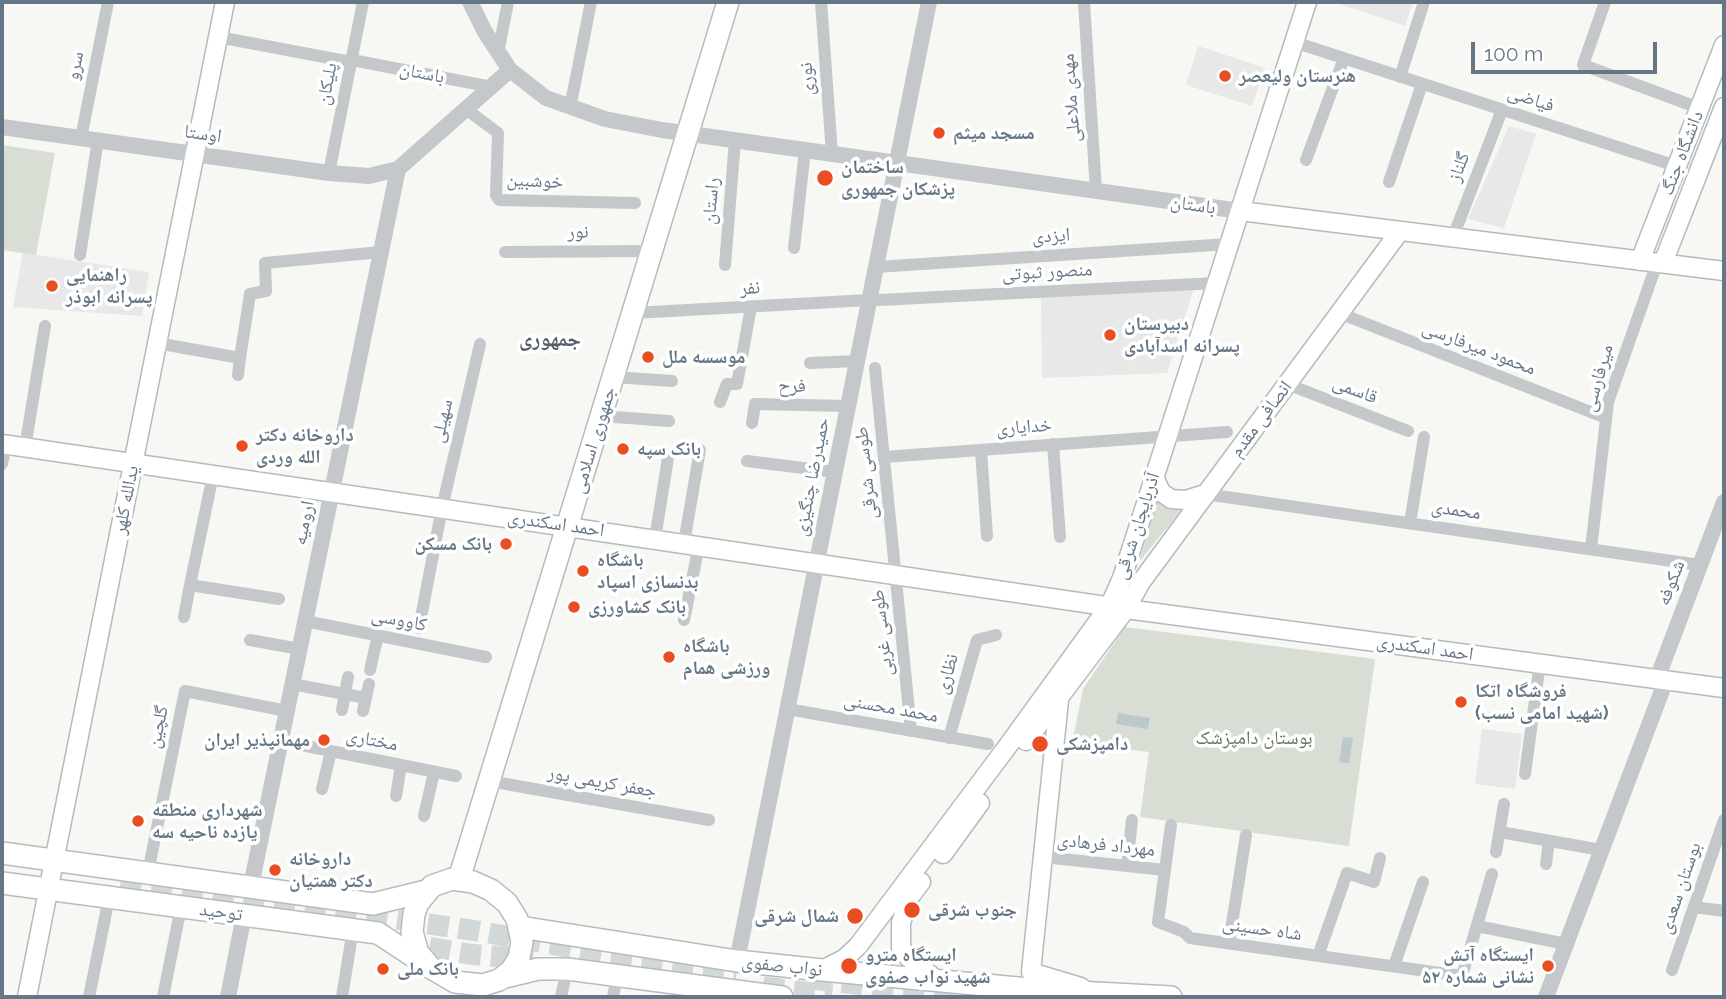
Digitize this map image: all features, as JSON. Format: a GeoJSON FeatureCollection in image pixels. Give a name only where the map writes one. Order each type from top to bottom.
{"type":"FeatureCollection","features":[{"type":"Feature","properties":{"kind":"main road","name":"یدالله کلهر"},"geometry":{"type":"LineString","coordinates":[[27,997],[225,2]]}},
{"type":"Feature","properties":{"kind":"main road","name":"جمهوری اسلامی"},"geometry":{"type":"LineString","coordinates":[[459,879],[728,2]]}},
{"type":"Feature","properties":{"kind":"main road","name":"آذربایجان شرقی"},"geometry":{"type":"LineString","coordinates":[[938,981],[901,947],[901,923],[909,898],[1062,693],[1118,607],[1122,578],[1307,2]]}},
{"type":"Feature","properties":{"kind":"main road","name":"دانشگاه جنگ"},"geometry":{"type":"LineString","coordinates":[[1654,262],[1676,166],[1724,45]]}},
{"type":"Feature","properties":{"kind":"main road","name":"دانشگاه جنگ"},"geometry":{"type":"LineString","coordinates":[[1654,262],[1724,107]]}},
{"type":"Feature","properties":{"kind":"main road","name":"باستان"},"geometry":{"type":"LineString","coordinates":[[1240,211],[1724,271]]}},
{"type":"Feature","properties":{"kind":"main road","name":"انصافی مقدم"},"geometry":{"type":"LineString","coordinates":[[1118,607],[1140,582],[1400,231]]}},
{"type":"Feature","properties":{"kind":"main road","name":"احمد اسکندری"},"geometry":{"type":"LineString","coordinates":[[4,445],[1118,607],[1724,688]]}},
{"type":"Feature","properties":{"kind":"main road"},"geometry":{"type":"LineString","coordinates":[[1154,477],[1161,492],[1171,499],[1187,500],[1205,494]]}},
{"type":"Feature","properties":{"kind":"main road","name":"آذربایجان شرقی"},"geometry":{"type":"LineString","coordinates":[[822,970],[844,959],[858,946],[1007,747],[1118,607]]}},
{"type":"Feature","properties":{"kind":"main road"},"geometry":{"type":"LineString","coordinates":[[1062,693],[1056,712],[1031,972],[1098,992]]}},
{"type":"Feature","properties":{"kind":"main road","name":"توحید"},"geometry":{"type":"LineString","coordinates":[[2,853],[373,904],[426,891]]}},
{"type":"Feature","properties":{"kind":"main road"},"geometry":{"type":"LineString","coordinates":[[459,879],[481,885],[499,896],[513,911],[520,927],[522,942],[519,958],[505,977],[472,991],[431,968],[418,953],[412,932],[416,908],[426,891],[439,883],[459,879]]}},
{"type":"Feature","properties":{"kind":"main road","name":"توحید"},"geometry":{"type":"LineString","coordinates":[[2,883],[378,933],[431,968]]}},
{"type":"Feature","properties":{"kind":"main road","name":"نواب صفوی"},"geometry":{"type":"LineString","coordinates":[[520,927],[737,961],[1040,990],[1171,997]]}},
{"type":"Feature","properties":{"kind":"main road"},"geometry":{"type":"LineString","coordinates":[[691,986],[697,955]]}},
{"type":"Feature","properties":{"kind":"main road","name":"نواب صفوی"},"geometry":{"type":"LineString","coordinates":[[505,977],[538,969],[567,969],[615,987],[691,986],[782,997]]}},
{"type":"Feature","properties":{"kind":"street","name":"سرو"},"geometry":{"type":"LineString","coordinates":[[80,138],[108,2]]}},
{"type":"Feature","properties":{"kind":"street","name":"پلیکان"},"geometry":{"type":"LineString","coordinates":[[329,173],[363,2]]}},
{"type":"Feature","properties":{"kind":"street","name":"باستان"},"geometry":{"type":"LineString","coordinates":[[470,2],[510,70],[546,98],[605,119],[688,134],[1240,211]]}},
{"type":"Feature","properties":{"kind":"street"},"geometry":{"type":"LineString","coordinates":[[498,53],[508,2]]}},
{"type":"Feature","properties":{"kind":"street"},"geometry":{"type":"LineString","coordinates":[[570,108],[592,2]]}},
{"type":"Feature","properties":{"kind":"street","name":"نوری"},"geometry":{"type":"LineString","coordinates":[[821,2],[832,154]]}},
{"type":"Feature","properties":{"kind":"street","name":"حمیدرضا چنگیزی"},"geometry":{"type":"LineString","coordinates":[[737,961],[857,361],[874,300],[876,267],[929,2]]}},
{"type":"Feature","properties":{"kind":"street","name":"مهدی ملاعلی"},"geometry":{"type":"LineString","coordinates":[[1084,2],[1096,191]]}},
{"type":"Feature","properties":{"kind":"street"},"geometry":{"type":"LineString","coordinates":[[1400,77],[1424,2]]}},
{"type":"Feature","properties":{"kind":"street"},"geometry":{"type":"LineString","coordinates":[[1605,2],[1583,65],[1699,108]]}},
{"type":"Feature","properties":{"kind":"street","name":"باستان"},"geometry":{"type":"LineString","coordinates":[[218,37],[492,87]]}},
{"type":"Feature","properties":{"kind":"street","name":"فیاضی"},"geometry":{"type":"LineString","coordinates":[[1294,42],[1676,166]]}},
{"type":"Feature","properties":{"kind":"street"},"geometry":{"type":"LineString","coordinates":[[1306,160],[1343,58]]}},
{"type":"Feature","properties":{"kind":"street"},"geometry":{"type":"LineString","coordinates":[[398,169],[510,70]]}},
{"type":"Feature","properties":{"kind":"street"},"geometry":{"type":"LineString","coordinates":[[1389,182],[1422,84]]}},
{"type":"Feature","properties":{"kind":"street","name":"خوشبین"},"geometry":{"type":"LineString","coordinates":[[466,109],[498,133],[496,195],[499,200],[635,203]]}},
{"type":"Feature","properties":{"kind":"street","name":"گلناز"},"geometry":{"type":"LineString","coordinates":[[1453,237],[1502,110]]}},
{"type":"Feature","properties":{"kind":"street","name":"اوستا"},"geometry":{"type":"LineString","coordinates":[[2,127],[329,173],[369,176],[398,169]]}},
{"type":"Feature","properties":{"kind":"street"},"geometry":{"type":"LineString","coordinates":[[80,255],[98,140]]}},
{"type":"Feature","properties":{"kind":"street","name":"راستان"},"geometry":{"type":"LineString","coordinates":[[725,264],[735,140]]}},
{"type":"Feature","properties":{"kind":"street"},"geometry":{"type":"LineString","coordinates":[[794,248],[805,150]]}},
{"type":"Feature","properties":{"kind":"street","name":"ارومیه"},"geometry":{"type":"LineString","coordinates":[[251,886],[398,169]]}},
{"type":"Feature","properties":{"kind":"street","name":"ایزدی"},"geometry":{"type":"LineString","coordinates":[[876,267],[1229,244]]}},
{"type":"Feature","properties":{"kind":"street","name":"نور"},"geometry":{"type":"LineString","coordinates":[[505,252],[652,251]]}},
{"type":"Feature","properties":{"kind":"street"},"geometry":{"type":"LineString","coordinates":[[238,375],[250,294],[266,291],[265,263],[381,252]]}},
{"type":"Feature","properties":{"kind":"street","name":"میرفارسی"},"geometry":{"type":"LineString","coordinates":[[1591,550],[1608,402],[1654,262]]}},
{"type":"Feature","properties":{"kind":"street","name":"منصور ثبوتی"},"geometry":{"type":"LineString","coordinates":[[874,300],[1216,283]]}},
{"type":"Feature","properties":{"kind":"street","name":"نفر"},"geometry":{"type":"LineString","coordinates":[[632,313],[874,300]]}},
{"type":"Feature","properties":{"kind":"street"},"geometry":{"type":"LineString","coordinates":[[720,402],[727,384],[737,384],[751,307]]}},
{"type":"Feature","properties":{"kind":"street","name":"محمود میرفارسی"},"geometry":{"type":"LineString","coordinates":[[1339,313],[1606,418]]}},
{"type":"Feature","properties":{"kind":"street"},"geometry":{"type":"LineString","coordinates":[[25,448],[46,326]]}},
{"type":"Feature","properties":{"kind":"street"},"geometry":{"type":"LineString","coordinates":[[157,343],[240,358]]}},
{"type":"Feature","properties":{"kind":"street","name":"سهیلی"},"geometry":{"type":"LineString","coordinates":[[419,628],[442,508],[480,344]]}},
{"type":"Feature","properties":{"kind":"street"},"geometry":{"type":"LineString","coordinates":[[810,363],[857,361]]}},
{"type":"Feature","properties":{"kind":"street","name":"طوسی شرقی"},"geometry":{"type":"LineString","coordinates":[[875,368],[896,574]]}},
{"type":"Feature","properties":{"kind":"street"},"geometry":{"type":"LineString","coordinates":[[613,377],[672,381]]}},
{"type":"Feature","properties":{"kind":"street","name":"قاسمی"},"geometry":{"type":"LineString","coordinates":[[1287,384],[1408,431]]}},
{"type":"Feature","properties":{"kind":"street","name":"فرح"},"geometry":{"type":"LineString","coordinates":[[752,424],[755,404],[848,406]]}},
{"type":"Feature","properties":{"kind":"street"},"geometry":{"type":"LineString","coordinates":[[601,416],[669,421]]}},
{"type":"Feature","properties":{"kind":"street","name":"خدایاری"},"geometry":{"type":"LineString","coordinates":[[884,457],[1227,432]]}},
{"type":"Feature","properties":{"kind":"street"},"geometry":{"type":"LineString","coordinates":[[1410,523],[1424,438]]}},
{"type":"Feature","properties":{"kind":"street"},"geometry":{"type":"LineString","coordinates":[[1053,444],[1060,537]]}},
{"type":"Feature","properties":{"kind":"street"},"geometry":{"type":"LineString","coordinates":[[2,464],[4,445]]}},
{"type":"Feature","properties":{"kind":"street"},"geometry":{"type":"LineString","coordinates":[[684,620],[700,450]]}},
{"type":"Feature","properties":{"kind":"street"},"geometry":{"type":"LineString","coordinates":[[981,450],[987,536]]}},
{"type":"Feature","properties":{"kind":"street"},"geometry":{"type":"LineString","coordinates":[[655,539],[668,458]]}},
{"type":"Feature","properties":{"kind":"street"},"geometry":{"type":"LineString","coordinates":[[747,461],[835,472]]}},
{"type":"Feature","properties":{"kind":"street"},"geometry":{"type":"LineString","coordinates":[[184,617],[213,475]]}},
{"type":"Feature","properties":{"kind":"street","name":"محمدی"},"geometry":{"type":"LineString","coordinates":[[1205,494],[1700,565]]}},
{"type":"Feature","properties":{"kind":"street","name":"شکوفه"},"geometry":{"type":"LineString","coordinates":[[1546,997],[1724,502]]}},
{"type":"Feature","properties":{"kind":"street","name":"طوسی غربی"},"geometry":{"type":"LineString","coordinates":[[896,574],[911,731]]}},
{"type":"Feature","properties":{"kind":"street"},"geometry":{"type":"LineString","coordinates":[[190,585],[279,599]]}},
{"type":"Feature","properties":{"kind":"street","name":"کاووسی"},"geometry":{"type":"LineString","coordinates":[[305,621],[486,657]]}},
{"type":"Feature","properties":{"kind":"street"},"geometry":{"type":"LineString","coordinates":[[370,670],[378,635]]}},
{"type":"Feature","properties":{"kind":"street","name":"نظاری"},"geometry":{"type":"LineString","coordinates":[[948,737],[977,640],[996,635]]}},
{"type":"Feature","properties":{"kind":"street"},"geometry":{"type":"LineString","coordinates":[[250,640],[300,649]]}},
{"type":"Feature","properties":{"kind":"street"},"geometry":{"type":"LineString","coordinates":[[1525,774],[1540,663]]}},
{"type":"Feature","properties":{"kind":"street"},"geometry":{"type":"LineString","coordinates":[[342,710],[348,677]]}},
{"type":"Feature","properties":{"kind":"street"},"geometry":{"type":"LineString","coordinates":[[292,684],[345,694],[364,705],[369,684]]}},
{"type":"Feature","properties":{"kind":"street","name":"گلچین"},"geometry":{"type":"LineString","coordinates":[[148,872],[185,691],[287,711]]}},
{"type":"Feature","properties":{"kind":"street","name":"محمد محسنی"},"geometry":{"type":"LineString","coordinates":[[787,709],[988,744]]}},
{"type":"Feature","properties":{"kind":"street","name":"مختاری"},"geometry":{"type":"LineString","coordinates":[[281,741],[457,776]]}},
{"type":"Feature","properties":{"kind":"street"},"geometry":{"type":"LineString","coordinates":[[322,789],[331,751]]}},
{"type":"Feature","properties":{"kind":"street"},"geometry":{"type":"LineString","coordinates":[[396,796],[401,765]]}},
{"type":"Feature","properties":{"kind":"street"},"geometry":{"type":"LineString","coordinates":[[424,816],[434,772]]}},
{"type":"Feature","properties":{"kind":"street","name":"جعفر کریمی پور"},"geometry":{"type":"LineString","coordinates":[[489,782],[709,820]]}},
{"type":"Feature","properties":{"kind":"street"},"geometry":{"type":"LineString","coordinates":[[1496,852],[1504,804]]}},
{"type":"Feature","properties":{"kind":"street"},"geometry":{"type":"LineString","coordinates":[[1127,866],[1132,820]]}},
{"type":"Feature","properties":{"kind":"street","name":"بوستان سعدى"},"geometry":{"type":"LineString","coordinates":[[1672,970],[1724,820]]}},
{"type":"Feature","properties":{"kind":"street","name":"شاه حسینی"},"geometry":{"type":"LineString","coordinates":[[1171,825],[1158,922],[1184,932],[1190,938],[1462,976],[1477,926]]}},
{"type":"Feature","properties":{"kind":"street"},"geometry":{"type":"LineString","coordinates":[[1500,832],[1601,850]]}},
{"type":"Feature","properties":{"kind":"street"},"geometry":{"type":"LineString","coordinates":[[1229,943],[1246,835]]}},
{"type":"Feature","properties":{"kind":"street"},"geometry":{"type":"LineString","coordinates":[[1546,864],[1549,841]]}},
{"type":"Feature","properties":{"kind":"street","name":"مهرداد فرهادی"},"geometry":{"type":"LineString","coordinates":[[1042,857],[1165,870]]}},
{"type":"Feature","properties":{"kind":"street"},"geometry":{"type":"LineString","coordinates":[[1318,956],[1347,873],[1374,882],[1380,858]]}},
{"type":"Feature","properties":{"kind":"street"},"geometry":{"type":"LineString","coordinates":[[1492,874],[1477,926],[1566,944]]}},
{"type":"Feature","properties":{"kind":"street"},"geometry":{"type":"LineString","coordinates":[[1394,966],[1423,882]]}},
{"type":"Feature","properties":{"kind":"street"},"geometry":{"type":"LineString","coordinates":[[89,997],[109,898]]}},
{"type":"Feature","properties":{"kind":"street"},"geometry":{"type":"LineString","coordinates":[[163,997],[181,906]]}},
{"type":"Feature","properties":{"kind":"street"},"geometry":{"type":"LineString","coordinates":[[1694,907],[1724,911]]}},
{"type":"Feature","properties":{"kind":"street"},"geometry":{"type":"LineString","coordinates":[[228,997],[244,915]]}},
{"type":"Feature","properties":{"kind":"street"},"geometry":{"type":"LineString","coordinates":[[342,997],[353,929]]}},
{"type":"Feature","properties":{"kind":"street"},"geometry":{"type":"LineString","coordinates":[[561,997],[567,969]]}},
{"type":"Feature","properties":{"kind":"shaded area"},"geometry":{"type":"Polygon","coordinates":[[[1334,2],[1413,2],[1405,26],[1334,2]]]}},
{"type":"Feature","properties":{"kind":"shaded area","name":"هنرستان ولیعصر"},"geometry":{"type":"Polygon","coordinates":[[[1198,46],[1265,68],[1252,106],[1186,85],[1198,46]]]}},
{"type":"Feature","properties":{"kind":"shaded area"},"geometry":{"type":"Polygon","coordinates":[[[1509,126],[1536,134],[1504,228],[1468,219],[1509,126]]]}},
{"type":"Feature","properties":{"kind":"shaded area"},"geometry":{"type":"Polygon","coordinates":[[[23,253],[149,272],[142,316],[13,307],[23,253]]]}},
{"type":"Feature","properties":{"kind":"shaded area","name":"دبیرستان پسرانه اسدآبادی"},"geometry":{"type":"Polygon","coordinates":[[[1194,288],[1167,373],[1042,378],[1041,297],[1194,288]]]}},
{"type":"Feature","properties":{"kind":"shaded area"},"geometry":{"type":"Polygon","coordinates":[[[1118,713],[1150,718],[1148,729],[1116,724],[1118,713]]]}},
{"type":"Feature","properties":{"kind":"shaded area"},"geometry":{"type":"Polygon","coordinates":[[[1482,729],[1522,734],[1515,789],[1475,784],[1482,729]]]}},
{"type":"Feature","properties":{"kind":"shaded area"},"geometry":{"type":"Polygon","coordinates":[[[1343,737],[1353,738],[1349,763],[1339,762],[1343,737]]]}},
{"type":"Feature","properties":{"kind":"green space"},"geometry":{"type":"Polygon","coordinates":[[[2,145],[55,153],[36,255],[2,250],[2,145]]]}},
{"type":"Feature","properties":{"kind":"green space"},"geometry":{"type":"Polygon","coordinates":[[[1157,499],[1183,508],[1139,562],[1157,499]]]}},
{"type":"Feature","properties":{"kind":"green space","name":"بوستان دامپزشک"},"geometry":{"type":"Polygon","coordinates":[[[1125,627],[1375,659],[1349,846],[1140,817],[1149,752],[1078,743],[1073,739],[1083,689],[1125,627]]]}},
{"type":"Feature","properties":{"kind":"tunnel"},"geometry":{"type":"LineString","coordinates":[[121,880],[471,930],[630,958],[737,970]]}},
{"type":"Feature","properties":{"kind":"tunnel"},"geometry":{"type":"LineString","coordinates":[[399,942],[469,954],[533,960]]}},
{"type":"Feature","properties":{"kind":"tunnel"},"geometry":{"type":"LineString","coordinates":[[811,979],[972,997]]}},
{"type":"Feature","properties":{"kind":"tunnel"},"geometry":{"type":"LineString","coordinates":[[763,987],[832,995]]}},
{"type":"Feature","properties":{"kind":"place","name":"هنرستان ولیعصر"},"geometry":{"type":"Point","coordinates":[1225,76]}},
{"type":"Feature","properties":{"kind":"place","name":"مسجد میثم"},"geometry":{"type":"Point","coordinates":[939,133]}},
{"type":"Feature","properties":{"kind":"place","name":"ساختمان پزشکان جمهوری"},"geometry":{"type":"Point","coordinates":[825,178]}},
{"type":"Feature","properties":{"kind":"place","name":"راهنمایی پسرانه ابوذر"},"geometry":{"type":"Point","coordinates":[52,286]}},
{"type":"Feature","properties":{"kind":"place","name":"دبیرستان پسرانه اسدآبادی"},"geometry":{"type":"Point","coordinates":[1110,335]}},
{"type":"Feature","properties":{"kind":"place","name":"موسسه ملل"},"geometry":{"type":"Point","coordinates":[648,357]}},
{"type":"Feature","properties":{"kind":"place","name":"داروخانه دکتر الله وردی"},"geometry":{"type":"Point","coordinates":[242,446]}},
{"type":"Feature","properties":{"kind":"place","name":"بانک سپه"},"geometry":{"type":"Point","coordinates":[623,449]}},
{"type":"Feature","properties":{"kind":"place","name":"بانک مسکن"},"geometry":{"type":"Point","coordinates":[506,544]}},
{"type":"Feature","properties":{"kind":"place","name":"باشگاه بدنسازی اسپاد"},"geometry":{"type":"Point","coordinates":[583,571]}},
{"type":"Feature","properties":{"kind":"place","name":"بانک کشاورزی"},"geometry":{"type":"Point","coordinates":[574,607]}},
{"type":"Feature","properties":{"kind":"place","name":"باشگاه ورزشی همام"},"geometry":{"type":"Point","coordinates":[669,657]}},
{"type":"Feature","properties":{"kind":"place","name":"فروشگاه اتکا (شهید امامی نسب)"},"geometry":{"type":"Point","coordinates":[1461,702]}},
{"type":"Feature","properties":{"kind":"place","name":"مهمانپذیر ایران"},"geometry":{"type":"Point","coordinates":[324,740]}},
{"type":"Feature","properties":{"kind":"place","name":"دامپزشکی"},"geometry":{"type":"Point","coordinates":[1040,744]}},
{"type":"Feature","properties":{"kind":"place","name":"شهرداری منطقه یازده ناحیه سه"},"geometry":{"type":"Point","coordinates":[138,821]}},
{"type":"Feature","properties":{"kind":"place","name":"داروخانه دکتر همتیان"},"geometry":{"type":"Point","coordinates":[275,870]}},
{"type":"Feature","properties":{"kind":"place","name":"جنوب شرقی"},"geometry":{"type":"Point","coordinates":[912,910]}},
{"type":"Feature","properties":{"kind":"place","name":"شمال شرقی"},"geometry":{"type":"Point","coordinates":[855,916]}},
{"type":"Feature","properties":{"kind":"place","name":"ایستگاه مترو شهید نواب صفوی"},"geometry":{"type":"Point","coordinates":[849,966]}},
{"type":"Feature","properties":{"kind":"place","name":"ایستگاه آتش نشانی شماره ۵۲"},"geometry":{"type":"Point","coordinates":[1548,966]}},
{"type":"Feature","properties":{"kind":"place","name":"بانک ملی"},"geometry":{"type":"Point","coordinates":[383,969]}},
{"type":"Feature","properties":{"kind":"district","name":"جمهوری"},"geometry":{"type":"Point","coordinates":[550,340]}}]}
